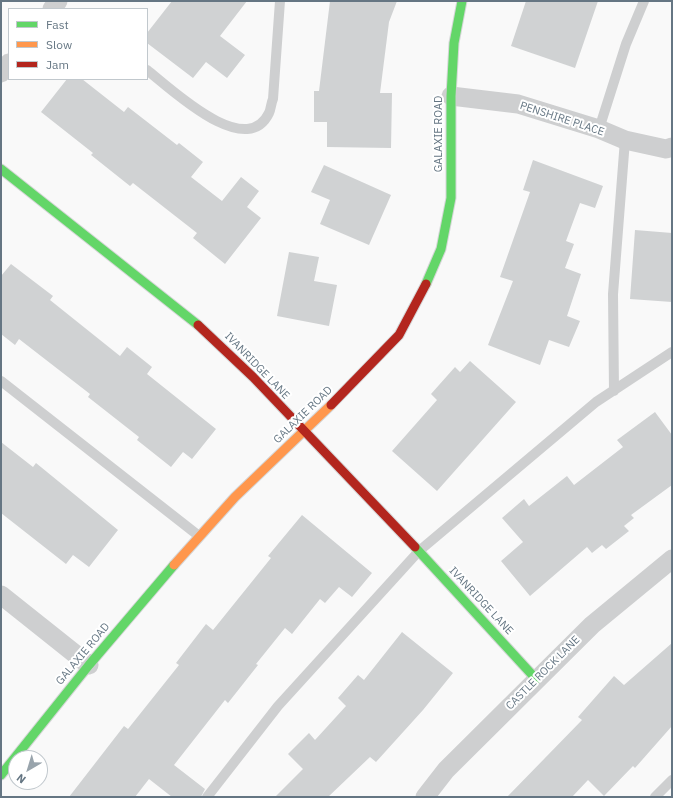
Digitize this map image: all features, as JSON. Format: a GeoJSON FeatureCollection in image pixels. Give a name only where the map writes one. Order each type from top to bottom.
{"type":"FeatureCollection","features":[{"type":"Feature","properties":{"kind":"street","name":"GALAXIE ROAD"},"geometry":{"type":"LineString","coordinates":[[1,775],[89,665],[198,536],[235,498],[304,432],[399,335],[420,297],[440,249],[451,198],[450,96],[454,43],[462,1]]}},
{"type":"Feature","properties":{"kind":"street"},"geometry":{"type":"LineString","coordinates":[[1,73],[8,64]]}},
{"type":"Feature","properties":{"kind":"street","name":"PENSHIRE PLACE"},"geometry":{"type":"LineString","coordinates":[[450,96],[518,104],[599,129],[626,140],[666,149],[672,147]]}},
{"type":"Feature","properties":{"kind":"street","name":"IVANRIDGE LANE"},"geometry":{"type":"LineString","coordinates":[[1,169],[206,332],[253,377],[419,551],[536,679]]}},
{"type":"Feature","properties":{"kind":"street","name":"CASTLE ROCK LANE"},"geometry":{"type":"LineString","coordinates":[[425,797],[446,770],[592,625],[672,559]]}},
{"type":"Feature","properties":{"kind":"street"},"geometry":{"type":"LineString","coordinates":[[1,595],[89,665]]}},
{"type":"Feature","properties":{"kind":"lane"},"geometry":{"type":"LineString","coordinates":[[148,71],[206,116],[223,126],[243,130],[259,125],[269,114],[273,99],[280,1]]}},
{"type":"Feature","properties":{"kind":"lane"},"geometry":{"type":"LineString","coordinates":[[599,129],[626,44],[644,1]]}},
{"type":"Feature","properties":{"kind":"lane"},"geometry":{"type":"LineString","coordinates":[[614,390],[613,294],[626,140]]}},
{"type":"Feature","properties":{"kind":"lane"},"geometry":{"type":"LineString","coordinates":[[207,797],[278,706],[419,551],[596,402],[672,352]]}},
{"type":"Feature","properties":{"kind":"lane"},"geometry":{"type":"LineString","coordinates":[[1,381],[198,536]]}},
{"type":"Feature","properties":{"kind":"lane"},"geometry":{"type":"LineString","coordinates":[[654,797],[672,780]]}},
{"type":"Feature","properties":{"kind":"building"},"geometry":{"type":"Polygon","coordinates":[[[172,1],[247,1],[220,36],[245,55],[227,78],[206,62],[193,78],[148,44],[148,32],[172,1]]]}},
{"type":"Feature","properties":{"kind":"building"},"geometry":{"type":"Polygon","coordinates":[[[330,1],[397,1],[389,22],[380,93],[392,93],[391,148],[327,147],[327,122],[314,122],[314,91],[319,91],[330,1]]]}},
{"type":"Feature","properties":{"kind":"building"},"geometry":{"type":"Polygon","coordinates":[[[526,1],[598,1],[575,68],[511,46],[526,1]]]}},
{"type":"Feature","properties":{"kind":"building"},"geometry":{"type":"Polygon","coordinates":[[[66,80],[83,80],[124,112],[128,107],[177,145],[179,143],[203,162],[191,177],[222,201],[241,177],[259,191],[247,207],[261,218],[225,264],[193,238],[197,233],[133,183],[130,186],[91,155],[93,153],[41,112],[66,80]]]}},
{"type":"Feature","properties":{"kind":"building"},"geometry":{"type":"Polygon","coordinates":[[[533,160],[603,186],[595,208],[580,203],[566,241],[574,244],[565,268],[581,274],[567,316],[580,321],[569,347],[549,340],[540,365],[488,345],[513,281],[500,277],[530,192],[523,190],[533,160]]]}},
{"type":"Feature","properties":{"kind":"building"},"geometry":{"type":"Polygon","coordinates":[[[324,165],[391,195],[369,245],[320,224],[330,200],[311,192],[324,165]]]}},
{"type":"Feature","properties":{"kind":"building"},"geometry":{"type":"Polygon","coordinates":[[[635,230],[672,233],[672,302],[630,299],[635,230]]]}},
{"type":"Feature","properties":{"kind":"building"},"geometry":{"type":"Polygon","coordinates":[[[289,252],[319,257],[314,281],[337,285],[329,326],[277,316],[289,252]]]}},
{"type":"Feature","properties":{"kind":"building"},"geometry":{"type":"Polygon","coordinates":[[[11,264],[53,296],[50,300],[120,356],[127,347],[152,367],[147,374],[216,429],[192,459],[183,452],[171,467],[137,440],[139,437],[88,397],[90,394],[19,339],[15,345],[1,334],[1,276],[11,264]]]}},
{"type":"Feature","properties":{"kind":"building"},"geometry":{"type":"Polygon","coordinates":[[[470,361],[516,402],[437,491],[392,451],[437,400],[431,394],[455,367],[460,372],[470,361]]]}},
{"type":"Feature","properties":{"kind":"building"},"geometry":{"type":"Polygon","coordinates":[[[655,412],[672,435],[672,485],[631,515],[634,518],[624,526],[629,531],[606,549],[602,545],[592,553],[587,547],[530,596],[501,561],[523,542],[502,518],[524,499],[529,506],[567,476],[574,485],[623,447],[617,440],[655,412]]]}},
{"type":"Feature","properties":{"kind":"building"},"geometry":{"type":"Polygon","coordinates":[[[1,442],[33,467],[36,463],[118,530],[89,567],[73,555],[66,564],[1,513],[1,442]]]}},
{"type":"Feature","properties":{"kind":"building"},"geometry":{"type":"Polygon","coordinates":[[[302,515],[372,573],[352,597],[339,587],[325,603],[320,599],[292,634],[285,628],[256,664],[258,665],[228,703],[225,700],[174,765],[205,789],[201,797],[172,797],[149,779],[135,797],[69,797],[124,726],[128,729],[179,665],[176,663],[206,624],[213,630],[271,558],[268,556],[302,515]]]}},
{"type":"Feature","properties":{"kind":"building"},"geometry":{"type":"Polygon","coordinates":[[[402,632],[453,673],[423,710],[376,762],[370,757],[328,797],[275,797],[303,769],[288,754],[309,733],[315,740],[346,706],[338,698],[358,675],[364,680],[402,632]]]}},
{"type":"Feature","properties":{"kind":"building"},"geometry":{"type":"Polygon","coordinates":[[[672,643],[672,726],[635,768],[633,766],[604,796],[588,780],[572,797],[507,797],[582,720],[578,717],[614,676],[624,685],[672,643]]]}},
{"type":"Feature","properties":{"kind":"traffic: fast"},"geometry":{"type":"LineString","coordinates":[[426,284],[441,249],[451,198],[451,96],[454,43],[462,1]]}},
{"type":"Feature","properties":{"kind":"traffic: fast"},"geometry":{"type":"LineString","coordinates":[[1,169],[198,325]]}},
{"type":"Feature","properties":{"kind":"traffic: fast"},"geometry":{"type":"LineString","coordinates":[[415,547],[536,679]]}},
{"type":"Feature","properties":{"kind":"traffic: fast"},"geometry":{"type":"LineString","coordinates":[[1,775],[89,665],[174,565]]}},
{"type":"Feature","properties":{"kind":"traffic: slow"},"geometry":{"type":"LineString","coordinates":[[174,565],[235,497],[331,405]]}},
{"type":"Feature","properties":{"kind":"traffic: jam"},"geometry":{"type":"LineString","coordinates":[[331,405],[399,335],[426,284]]}},
{"type":"Feature","properties":{"kind":"traffic: jam"},"geometry":{"type":"LineString","coordinates":[[198,325],[253,377],[415,547]]}}]}
